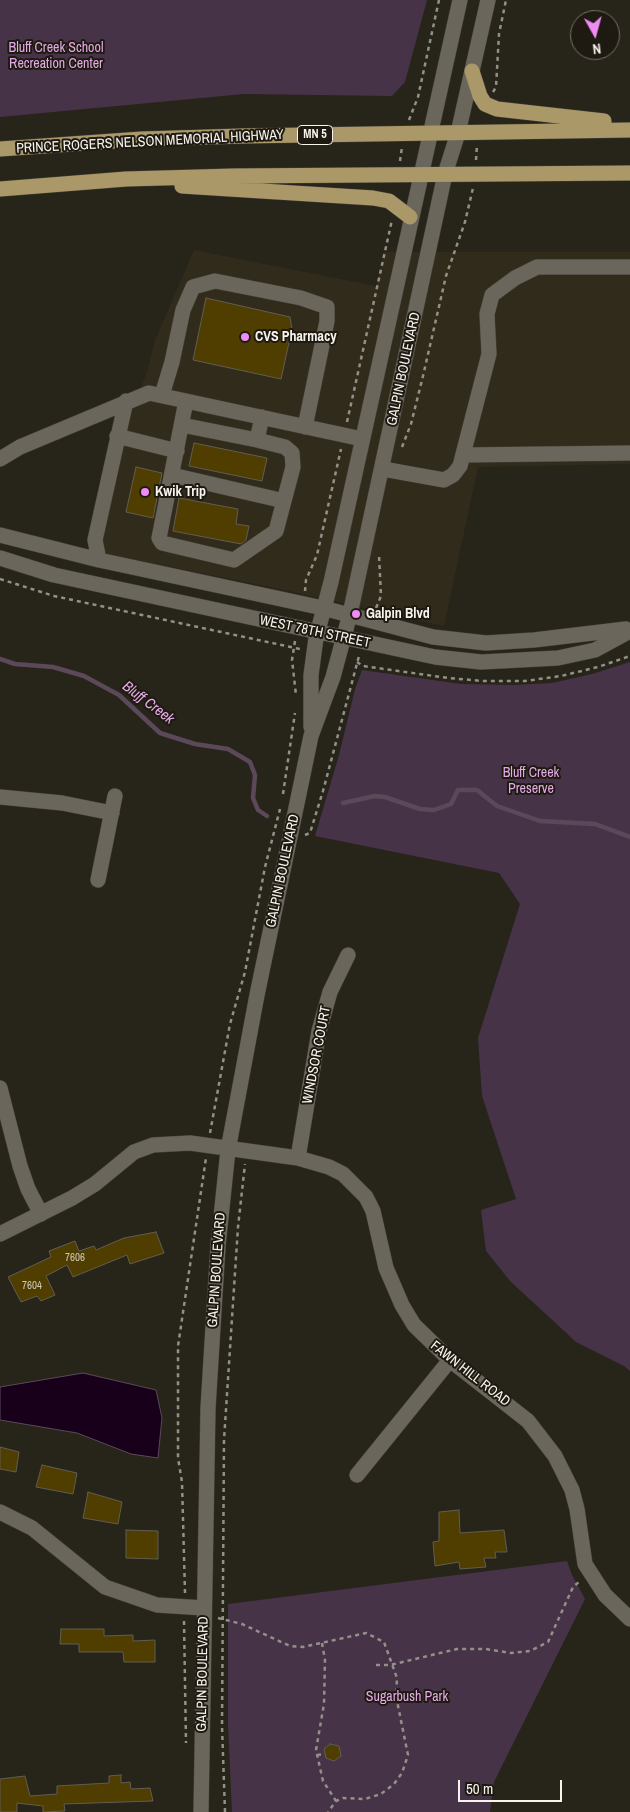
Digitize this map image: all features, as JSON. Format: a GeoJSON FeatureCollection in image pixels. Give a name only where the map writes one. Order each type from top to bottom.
{"type":"FeatureCollection","features":[{"type":"Feature","properties":{"kind":"main road"},"geometry":{"type":"LineString","coordinates":[[472,71],[480,96],[485,104],[508,112],[630,124]]}},
{"type":"Feature","properties":{"kind":"main road","name":"PRINCE ROGERS NELSON MEMORIAL HIGHWAY"},"geometry":{"type":"LineString","coordinates":[[0,149],[152,139],[630,130]]}},
{"type":"Feature","properties":{"kind":"main road"},"geometry":{"type":"LineString","coordinates":[[0,189],[126,180],[400,174],[630,173]]}},
{"type":"Feature","properties":{"kind":"main road"},"geometry":{"type":"LineString","coordinates":[[126,180],[208,188],[373,198],[389,201],[410,217]]}},
{"type":"Feature","properties":{"kind":"street","name":"GALPIN BOULEVARD"},"geometry":{"type":"LineString","coordinates":[[311,736],[311,675],[317,632],[324,608],[460,0]]}},
{"type":"Feature","properties":{"kind":"street","name":"GALPIN BOULEVARD"},"geometry":{"type":"LineString","coordinates":[[202,1812],[208,1408],[218,1246],[228,1150],[257,995],[311,736],[334,677],[388,470],[445,174],[458,133],[488,0]]}},
{"type":"Feature","properties":{"kind":"street"},"geometry":{"type":"LineString","coordinates":[[388,470],[444,480],[453,475],[460,466],[490,354],[487,314],[492,295],[515,278],[537,267],[630,267]]}},
{"type":"Feature","properties":{"kind":"street"},"geometry":{"type":"LineString","coordinates":[[162,396],[172,362],[183,310],[193,287],[215,281],[301,298],[327,307],[327,320],[305,427]]}},
{"type":"Feature","properties":{"kind":"street"},"geometry":{"type":"LineString","coordinates":[[0,459],[20,447],[148,393],[362,439]]}},
{"type":"Feature","properties":{"kind":"street"},"geometry":{"type":"LineString","coordinates":[[99,560],[95,540],[126,401]]}},
{"type":"Feature","properties":{"kind":"street"},"geometry":{"type":"LineString","coordinates":[[182,424],[285,447],[292,453],[293,467],[276,531],[234,560],[162,543],[159,538],[186,401]]}},
{"type":"Feature","properties":{"kind":"street"},"geometry":{"type":"LineString","coordinates":[[257,440],[262,417]]}},
{"type":"Feature","properties":{"kind":"street"},"geometry":{"type":"LineString","coordinates":[[117,436],[177,451]]}},
{"type":"Feature","properties":{"kind":"street"},"geometry":{"type":"LineString","coordinates":[[463,455],[630,453]]}},
{"type":"Feature","properties":{"kind":"street"},"geometry":{"type":"LineString","coordinates":[[172,475],[284,502]]}},
{"type":"Feature","properties":{"kind":"street","name":"WEST 78TH STREET"},"geometry":{"type":"LineString","coordinates":[[0,535],[99,560],[304,603],[433,637],[486,642],[534,640],[630,630]]}},
{"type":"Feature","properties":{"kind":"street","name":"WEST 78TH STREET"},"geometry":{"type":"LineString","coordinates":[[0,558],[54,575],[435,657],[481,662],[558,658],[595,650],[630,630]]}},
{"type":"Feature","properties":{"kind":"street"},"geometry":{"type":"LineString","coordinates":[[98,880],[115,796]]}},
{"type":"Feature","properties":{"kind":"street"},"geometry":{"type":"LineString","coordinates":[[0,797],[62,803],[112,813]]}},
{"type":"Feature","properties":{"kind":"street","name":"WINDSOR COURT"},"geometry":{"type":"LineString","coordinates":[[298,1158],[319,1031],[330,992],[348,955]]}},
{"type":"Feature","properties":{"kind":"street"},"geometry":{"type":"LineString","coordinates":[[0,1088],[20,1166],[28,1189],[41,1214]]}},
{"type":"Feature","properties":{"kind":"street","name":"FAWN HILL ROAD"},"geometry":{"type":"LineString","coordinates":[[0,1234],[95,1184],[134,1152],[153,1144],[190,1143],[228,1150],[298,1158],[330,1166],[343,1174],[366,1197],[373,1211],[386,1268],[402,1305],[414,1325],[450,1360],[510,1404],[528,1421],[555,1456],[572,1490],[585,1564],[605,1595],[630,1619]]}},
{"type":"Feature","properties":{"kind":"street"},"geometry":{"type":"LineString","coordinates":[[357,1475],[389,1438],[450,1360]]}},
{"type":"Feature","properties":{"kind":"street"},"geometry":{"type":"LineString","coordinates":[[0,1512],[32,1528],[105,1587],[157,1605],[204,1608]]}},
{"type":"Feature","properties":{"kind":"path"},"geometry":{"type":"LineString","coordinates":[[400,174],[404,135],[418,97],[439,0]]}},
{"type":"Feature","properties":{"kind":"path"},"geometry":{"type":"LineString","coordinates":[[485,104],[496,87],[499,34],[506,0]]}},
{"type":"Feature","properties":{"kind":"path"},"geometry":{"type":"LineString","coordinates":[[388,470],[411,424],[446,276],[465,222],[475,174],[477,132]]}},
{"type":"Feature","properties":{"kind":"path"},"geometry":{"type":"LineString","coordinates":[[304,603],[306,580],[317,555],[389,227],[396,207]]}},
{"type":"Feature","properties":{"kind":"path"},"geometry":{"type":"LineString","coordinates":[[371,621],[380,596],[379,548]]}},
{"type":"Feature","properties":{"kind":"path"},"geometry":{"type":"LineString","coordinates":[[0,579],[54,596],[293,648],[298,628]]}},
{"type":"Feature","properties":{"kind":"path"},"geometry":{"type":"LineString","coordinates":[[290,839],[310,834],[331,763],[356,662],[364,642]]}},
{"type":"Feature","properties":{"kind":"path"},"geometry":{"type":"LineString","coordinates":[[225,1812],[222,1726],[224,1440],[238,1227],[246,1151]]}},
{"type":"Feature","properties":{"kind":"path"},"geometry":{"type":"LineString","coordinates":[[376,1665],[394,1664],[457,1649],[486,1649],[511,1653],[530,1651],[548,1642],[573,1588],[590,1574]]}},
{"type":"Feature","properties":{"kind":"path"},"geometry":{"type":"LineString","coordinates":[[224,1618],[290,1646],[303,1647],[322,1644],[366,1633],[384,1642],[394,1664],[397,1678],[396,1701],[408,1755],[401,1777],[375,1797],[343,1798],[336,1801],[328,1812]]}},
{"type":"Feature","properties":{"kind":"path"},"geometry":{"type":"LineString","coordinates":[[184,1619],[186,1743]]}},
{"type":"Feature","properties":{"kind":"path"},"geometry":{"type":"LineString","coordinates":[[322,1644],[325,1660],[324,1704],[317,1756],[322,1781],[336,1801]]}},
{"type":"Feature","properties":{"kind":"path"},"geometry":{"type":"LineString","coordinates":[[388,1700],[396,1701]]}},
{"type":"Feature","properties":{"kind":"path"},"geometry":{"type":"LineString","coordinates":[[317,1756],[325,1754]]}},
{"type":"Feature","properties":{"kind":"shaded area"},"geometry":{"type":"Polygon","coordinates":[[[194,250],[376,286],[384,252],[630,252],[630,464],[478,467],[444,626],[280,589],[106,554],[100,536],[131,412],[147,372],[155,340],[194,250]]]}},
{"type":"Feature","properties":{"kind":"shaded area"},"geometry":{"type":"Polygon","coordinates":[[[83,1373],[156,1390],[162,1418],[158,1458],[131,1454],[77,1433],[0,1420],[0,1387],[83,1373]]]}},
{"type":"Feature","properties":{"kind":"green space","name":"Bluff Creek School Recreation Center"},"geometry":{"type":"Polygon","coordinates":[[[0,0],[427,0],[405,82],[392,96],[244,94],[0,117],[0,0]]]}},
{"type":"Feature","properties":{"kind":"green space","name":"Bluff Creek Preserve"},"geometry":{"type":"Polygon","coordinates":[[[630,662],[630,1371],[624,1366],[576,1342],[510,1281],[486,1251],[481,1210],[516,1199],[482,1096],[478,1038],[520,904],[499,873],[315,836],[339,755],[355,689],[362,670],[461,684],[513,685],[552,683],[592,674],[630,662]]]}},
{"type":"Feature","properties":{"kind":"green space","name":"Sugarbush Park"},"geometry":{"type":"Polygon","coordinates":[[[567,1561],[585,1599],[494,1782],[490,1812],[232,1812],[228,1725],[228,1604],[567,1561]]]}},
{"type":"Feature","properties":{"kind":"building"},"geometry":{"type":"Polygon","coordinates":[[[206,298],[290,317],[292,329],[281,379],[193,360],[206,298]]]}},
{"type":"Feature","properties":{"kind":"building","name":"Kwik Trip"},"geometry":{"type":"Polygon","coordinates":[[[194,443],[267,458],[262,481],[189,466],[194,443]]]}},
{"type":"Feature","properties":{"kind":"building","name":"Kwik Trip"},"geometry":{"type":"Polygon","coordinates":[[[136,467],[162,473],[153,518],[126,512],[136,467]]]}},
{"type":"Feature","properties":{"kind":"building","name":"Kwik Trip"},"geometry":{"type":"Polygon","coordinates":[[[179,498],[238,509],[236,524],[249,526],[246,540],[241,544],[173,531],[179,498]]]}},
{"type":"Feature","properties":{"kind":"building"},"geometry":{"type":"Polygon","coordinates":[[[156,1232],[164,1253],[130,1264],[127,1255],[73,1277],[67,1265],[46,1276],[55,1295],[41,1301],[37,1296],[21,1302],[8,1277],[51,1257],[49,1251],[75,1241],[79,1251],[94,1246],[96,1250],[124,1238],[156,1232]]]}},
{"type":"Feature","properties":{"kind":"building"},"geometry":{"type":"Polygon","coordinates":[[[0,1447],[19,1452],[16,1472],[0,1469],[0,1447]]]}},
{"type":"Feature","properties":{"kind":"building"},"geometry":{"type":"Polygon","coordinates":[[[42,1465],[77,1473],[73,1494],[36,1487],[42,1465]]]}},
{"type":"Feature","properties":{"kind":"building"},"geometry":{"type":"Polygon","coordinates":[[[88,1492],[122,1502],[118,1524],[83,1518],[88,1492]]]}},
{"type":"Feature","properties":{"kind":"building"},"geometry":{"type":"Polygon","coordinates":[[[459,1510],[460,1533],[504,1530],[507,1552],[495,1552],[496,1558],[484,1558],[486,1567],[460,1569],[459,1562],[435,1566],[433,1542],[439,1541],[439,1512],[459,1510]]]}},
{"type":"Feature","properties":{"kind":"building"},"geometry":{"type":"Polygon","coordinates":[[[126,1530],[158,1531],[158,1559],[126,1558],[126,1530]]]}},
{"type":"Feature","properties":{"kind":"building"},"geometry":{"type":"Polygon","coordinates":[[[61,1629],[104,1629],[104,1636],[133,1635],[133,1641],[155,1640],[155,1662],[124,1662],[123,1652],[79,1652],[79,1644],[60,1644],[61,1629]]]}},
{"type":"Feature","properties":{"kind":"building"},"geometry":{"type":"Polygon","coordinates":[[[330,1744],[339,1746],[341,1756],[334,1761],[326,1758],[324,1749],[330,1744]]]}},
{"type":"Feature","properties":{"kind":"building"},"geometry":{"type":"Polygon","coordinates":[[[121,1775],[121,1783],[130,1782],[131,1789],[150,1788],[153,1801],[64,1804],[65,1811],[43,1812],[43,1806],[17,1803],[17,1812],[0,1812],[0,1779],[25,1776],[30,1796],[57,1794],[57,1786],[109,1783],[109,1776],[121,1775]]]}},
{"type":"Feature","properties":{"kind":"waterway","name":"Bluff Creek"},"geometry":{"type":"LineString","coordinates":[[0,659],[15,664],[53,667],[84,676],[119,695],[160,733],[195,744],[228,749],[250,762],[255,775],[253,798],[258,810],[267,816]]}},
{"type":"Feature","properties":{"kind":"waterway","name":"Bluff Creek"},"geometry":{"type":"LineString","coordinates":[[343,803],[375,796],[385,797],[420,809],[434,810],[451,804],[458,790],[477,790],[497,806],[540,821],[595,824],[630,837]]}},
{"type":"Feature","properties":{"kind":"place","name":"CVS Pharmacy"},"geometry":{"type":"Point","coordinates":[245,337]}},
{"type":"Feature","properties":{"kind":"place","name":"Kwik Trip"},"geometry":{"type":"Point","coordinates":[145,492]}},
{"type":"Feature","properties":{"kind":"place","name":"Galpin Blvd"},"geometry":{"type":"Point","coordinates":[356,614]}}]}
